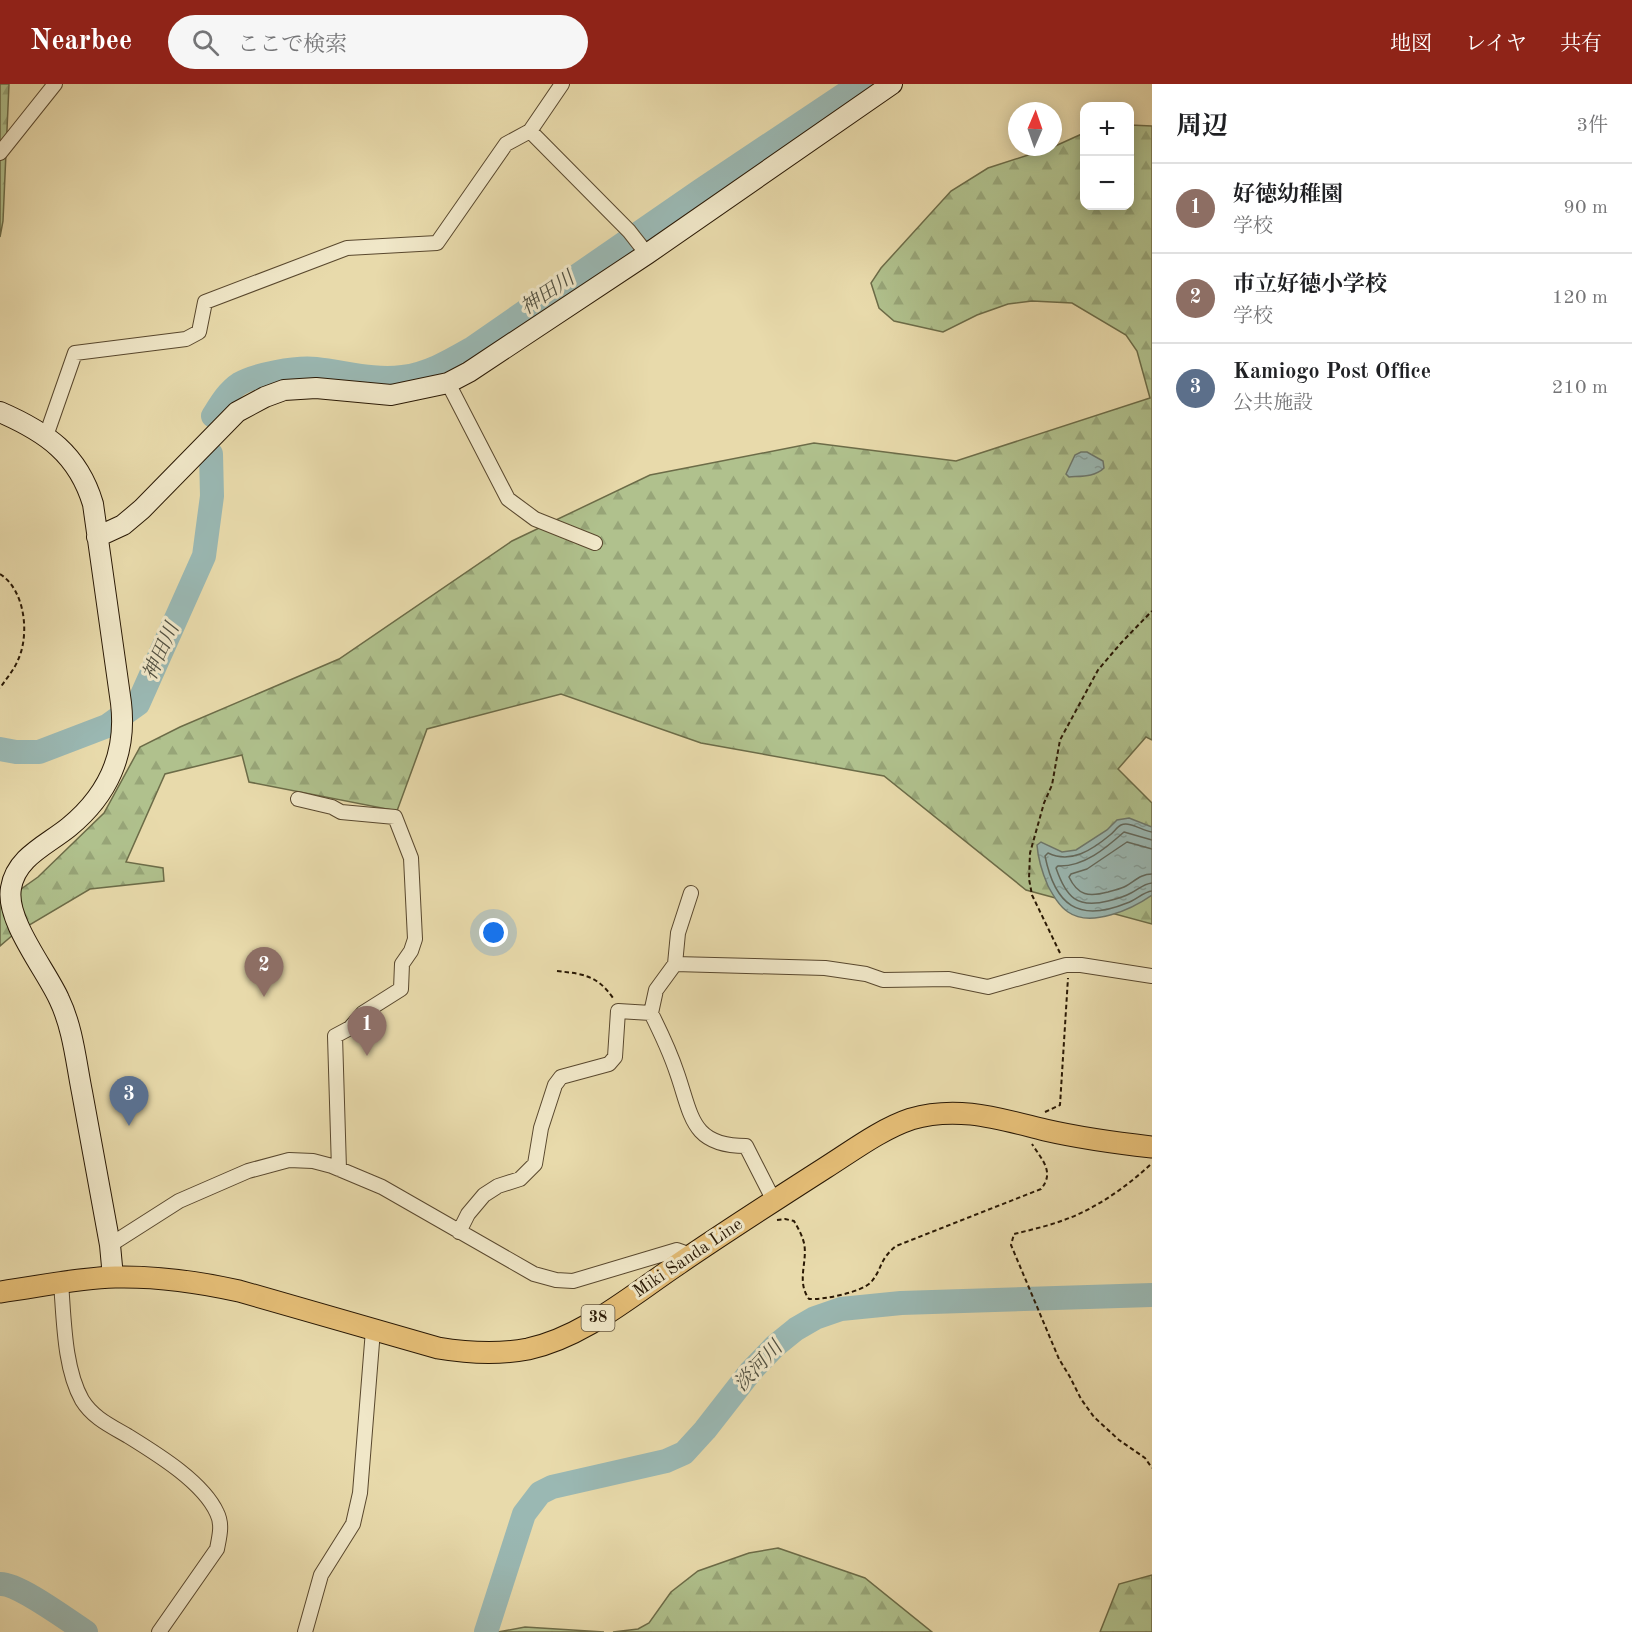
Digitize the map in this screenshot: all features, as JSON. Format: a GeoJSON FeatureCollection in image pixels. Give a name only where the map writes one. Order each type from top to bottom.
{"type":"FeatureCollection","features":[{"type":"Feature","properties":{"kind":"main road","name":"Miki Sanda Line"},"geometry":{"type":"LineString","coordinates":[[0,1292],[113,1277],[172,1279],[206,1283],[438,1348],[469,1353],[498,1353],[529,1348],[563,1338],[595,1320],[691,1255],[772,1211],[855,1149],[910,1120],[939,1114],[970,1113],[1085,1138],[1152,1147]]}},
{"type":"Feature","properties":{"kind":"street"},"geometry":{"type":"LineString","coordinates":[[0,153],[55,84]]}},
{"type":"Feature","properties":{"kind":"street"},"geometry":{"type":"LineString","coordinates":[[46,435],[75,353],[186,339],[199,332],[206,302],[347,248],[437,243],[506,144],[530,131],[562,84]]}},
{"type":"Feature","properties":{"kind":"street"},"geometry":{"type":"LineString","coordinates":[[98,537],[123,525],[142,509],[237,412],[284,390],[316,388],[391,395],[448,383],[523,338],[643,249],[892,84]]}},
{"type":"Feature","properties":{"kind":"street"},"geometry":{"type":"LineString","coordinates":[[530,131],[629,231],[643,249]]}},
{"type":"Feature","properties":{"kind":"street"},"geometry":{"type":"LineString","coordinates":[[448,383],[508,499],[535,519],[595,543]]}},
{"type":"Feature","properties":{"kind":"street"},"geometry":{"type":"LineString","coordinates":[[0,412],[46,435],[72,460],[87,486],[93,504],[124,724],[121,746],[112,772],[99,796],[70,826],[35,851],[19,867],[11,888],[15,920],[60,1001],[72,1041],[110,1245],[113,1277]]}},
{"type":"Feature","properties":{"kind":"street"},"geometry":{"type":"LineString","coordinates":[[298,799],[332,807],[341,812],[395,817],[411,858],[415,939],[411,951],[402,964],[401,989],[363,1013],[350,1028],[334,1036],[339,1169]]}},
{"type":"Feature","properties":{"kind":"street"},"geometry":{"type":"LineString","coordinates":[[691,893],[678,933],[675,964],[656,990],[651,1013],[669,1051],[690,1117],[699,1130],[712,1140],[731,1146],[746,1146],[772,1211]]}},
{"type":"Feature","properties":{"kind":"street"},"geometry":{"type":"LineString","coordinates":[[675,964],[825,968],[883,980],[949,979],[988,987],[1065,965],[1081,965],[1152,976]]}},
{"type":"Feature","properties":{"kind":"street"},"geometry":{"type":"LineString","coordinates":[[459,1232],[468,1214],[484,1195],[498,1186],[520,1179],[535,1164],[541,1128],[555,1084],[561,1077],[609,1064],[615,1057],[618,1011],[651,1013]]}},
{"type":"Feature","properties":{"kind":"street"},"geometry":{"type":"LineString","coordinates":[[110,1245],[179,1201],[248,1171],[289,1160],[313,1161],[382,1187],[534,1274],[556,1280],[573,1281],[677,1250],[691,1255]]}},
{"type":"Feature","properties":{"kind":"street"},"geometry":{"type":"LineString","coordinates":[[61,1283],[65,1333],[73,1377],[83,1401],[100,1421],[172,1465],[207,1498],[218,1515],[220,1534],[217,1549],[159,1632]]}},
{"type":"Feature","properties":{"kind":"street"},"geometry":{"type":"LineString","coordinates":[[305,1632],[321,1575],[353,1524],[360,1493],[373,1329]]}},
{"type":"Feature","properties":{"kind":"path"},"geometry":{"type":"LineString","coordinates":[[0,574],[7,578],[14,589],[20,604],[24,626],[18,660],[0,688]]}},
{"type":"Feature","properties":{"kind":"path"},"geometry":{"type":"LineString","coordinates":[[772,1211],[785,1219],[794,1221],[799,1230],[804,1244],[803,1290],[809,1299],[819,1300],[866,1287],[873,1281],[885,1255],[896,1246],[1041,1189],[1048,1181],[1048,1171],[1019,1123],[1060,1105],[1069,974],[1032,895],[1029,879],[1030,853],[1044,803],[1052,785],[1059,740],[1098,670],[1152,611]]}},
{"type":"Feature","properties":{"kind":"path"},"geometry":{"type":"LineString","coordinates":[[557,971],[584,974],[596,979],[610,993],[618,1011]]}},
{"type":"Feature","properties":{"kind":"path"},"geometry":{"type":"LineString","coordinates":[[1152,1162],[1132,1182],[1105,1199],[1065,1220],[1014,1234],[1011,1245],[1056,1351],[1081,1399],[1094,1417],[1119,1440],[1145,1458],[1152,1468]]}},
{"type":"Feature","properties":{"kind":"green space"},"geometry":{"type":"Polygon","coordinates":[[[0,84],[9,84],[3,221],[0,237],[0,84]]]}},
{"type":"Feature","properties":{"kind":"green space"},"geometry":{"type":"Polygon","coordinates":[[[1134,125],[1152,126],[1152,740],[1146,737],[1118,769],[1152,803],[1152,924],[1026,890],[884,776],[701,743],[561,694],[427,729],[397,811],[249,782],[242,755],[165,774],[126,862],[163,868],[164,881],[90,889],[14,934],[0,946],[0,904],[38,877],[104,813],[140,747],[180,727],[339,659],[512,541],[650,475],[814,443],[956,461],[1150,398],[1137,351],[1126,335],[1072,303],[1032,301],[1008,304],[977,315],[943,332],[894,321],[879,308],[871,283],[881,268],[951,191],[988,168],[1025,156],[1062,156],[1062,143],[1080,135],[1080,210],[1134,210],[1134,125]]]}},
{"type":"Feature","properties":{"kind":"green space"},"geometry":{"type":"Polygon","coordinates":[[[778,1548],[865,1578],[932,1632],[613,1632],[638,1629],[649,1623],[671,1592],[698,1571],[749,1553],[778,1548]]]}},
{"type":"Feature","properties":{"kind":"green space"},"geometry":{"type":"Polygon","coordinates":[[[1152,1575],[1152,1632],[1100,1632],[1119,1584],[1152,1575]]]}},
{"type":"Feature","properties":{"kind":"green space"},"geometry":{"type":"Polygon","coordinates":[[[525,1627],[604,1632],[498,1632],[525,1627]]]}},
{"type":"Feature","properties":{"kind":"water"},"geometry":{"type":"Polygon","coordinates":[[[1087,452],[1103,461],[1104,468],[1092,475],[1069,477],[1066,474],[1075,455],[1087,452]]]}},
{"type":"Feature","properties":{"kind":"water"},"geometry":{"type":"Polygon","coordinates":[[[1129,818],[1152,827],[1152,895],[1134,906],[1111,915],[1088,918],[1068,912],[1059,904],[1048,886],[1037,845],[1041,842],[1062,852],[1076,850],[1107,830],[1117,820],[1129,818]]]}},
{"type":"Feature","properties":{"kind":"waterway","name":"神田川"},"geometry":{"type":"LineString","coordinates":[[213,416],[224,398],[235,387],[247,380],[266,374],[307,369],[392,378],[421,373],[447,362],[471,349],[701,190],[860,84]]}},
{"type":"Feature","properties":{"kind":"waterway","name":"神田川"},"geometry":{"type":"LineString","coordinates":[[0,749],[39,752],[107,726],[138,704],[204,556],[212,496],[211,454]]}},
{"type":"Feature","properties":{"kind":"waterway","name":"淡河川"},"geometry":{"type":"LineString","coordinates":[[486,1632],[524,1514],[540,1493],[552,1487],[666,1461],[684,1453],[751,1371],[775,1346],[796,1329],[815,1318],[841,1309],[901,1303],[1152,1295]]}},
{"type":"Feature","properties":{"kind":"waterway","name":"淡河川"},"geometry":{"type":"LineString","coordinates":[[0,1584],[8,1585],[31,1596],[86,1632]]}},
{"type":"Feature","properties":{"kind":"place","name":"市立好徳小学校"},"geometry":{"type":"Point","coordinates":[264,997]}},
{"type":"Feature","properties":{"kind":"place","name":"好徳幼稚園"},"geometry":{"type":"Point","coordinates":[367,1056]}},
{"type":"Feature","properties":{"kind":"place","name":"Kamiogo Post Office"},"geometry":{"type":"Point","coordinates":[129,1126]}}]}
